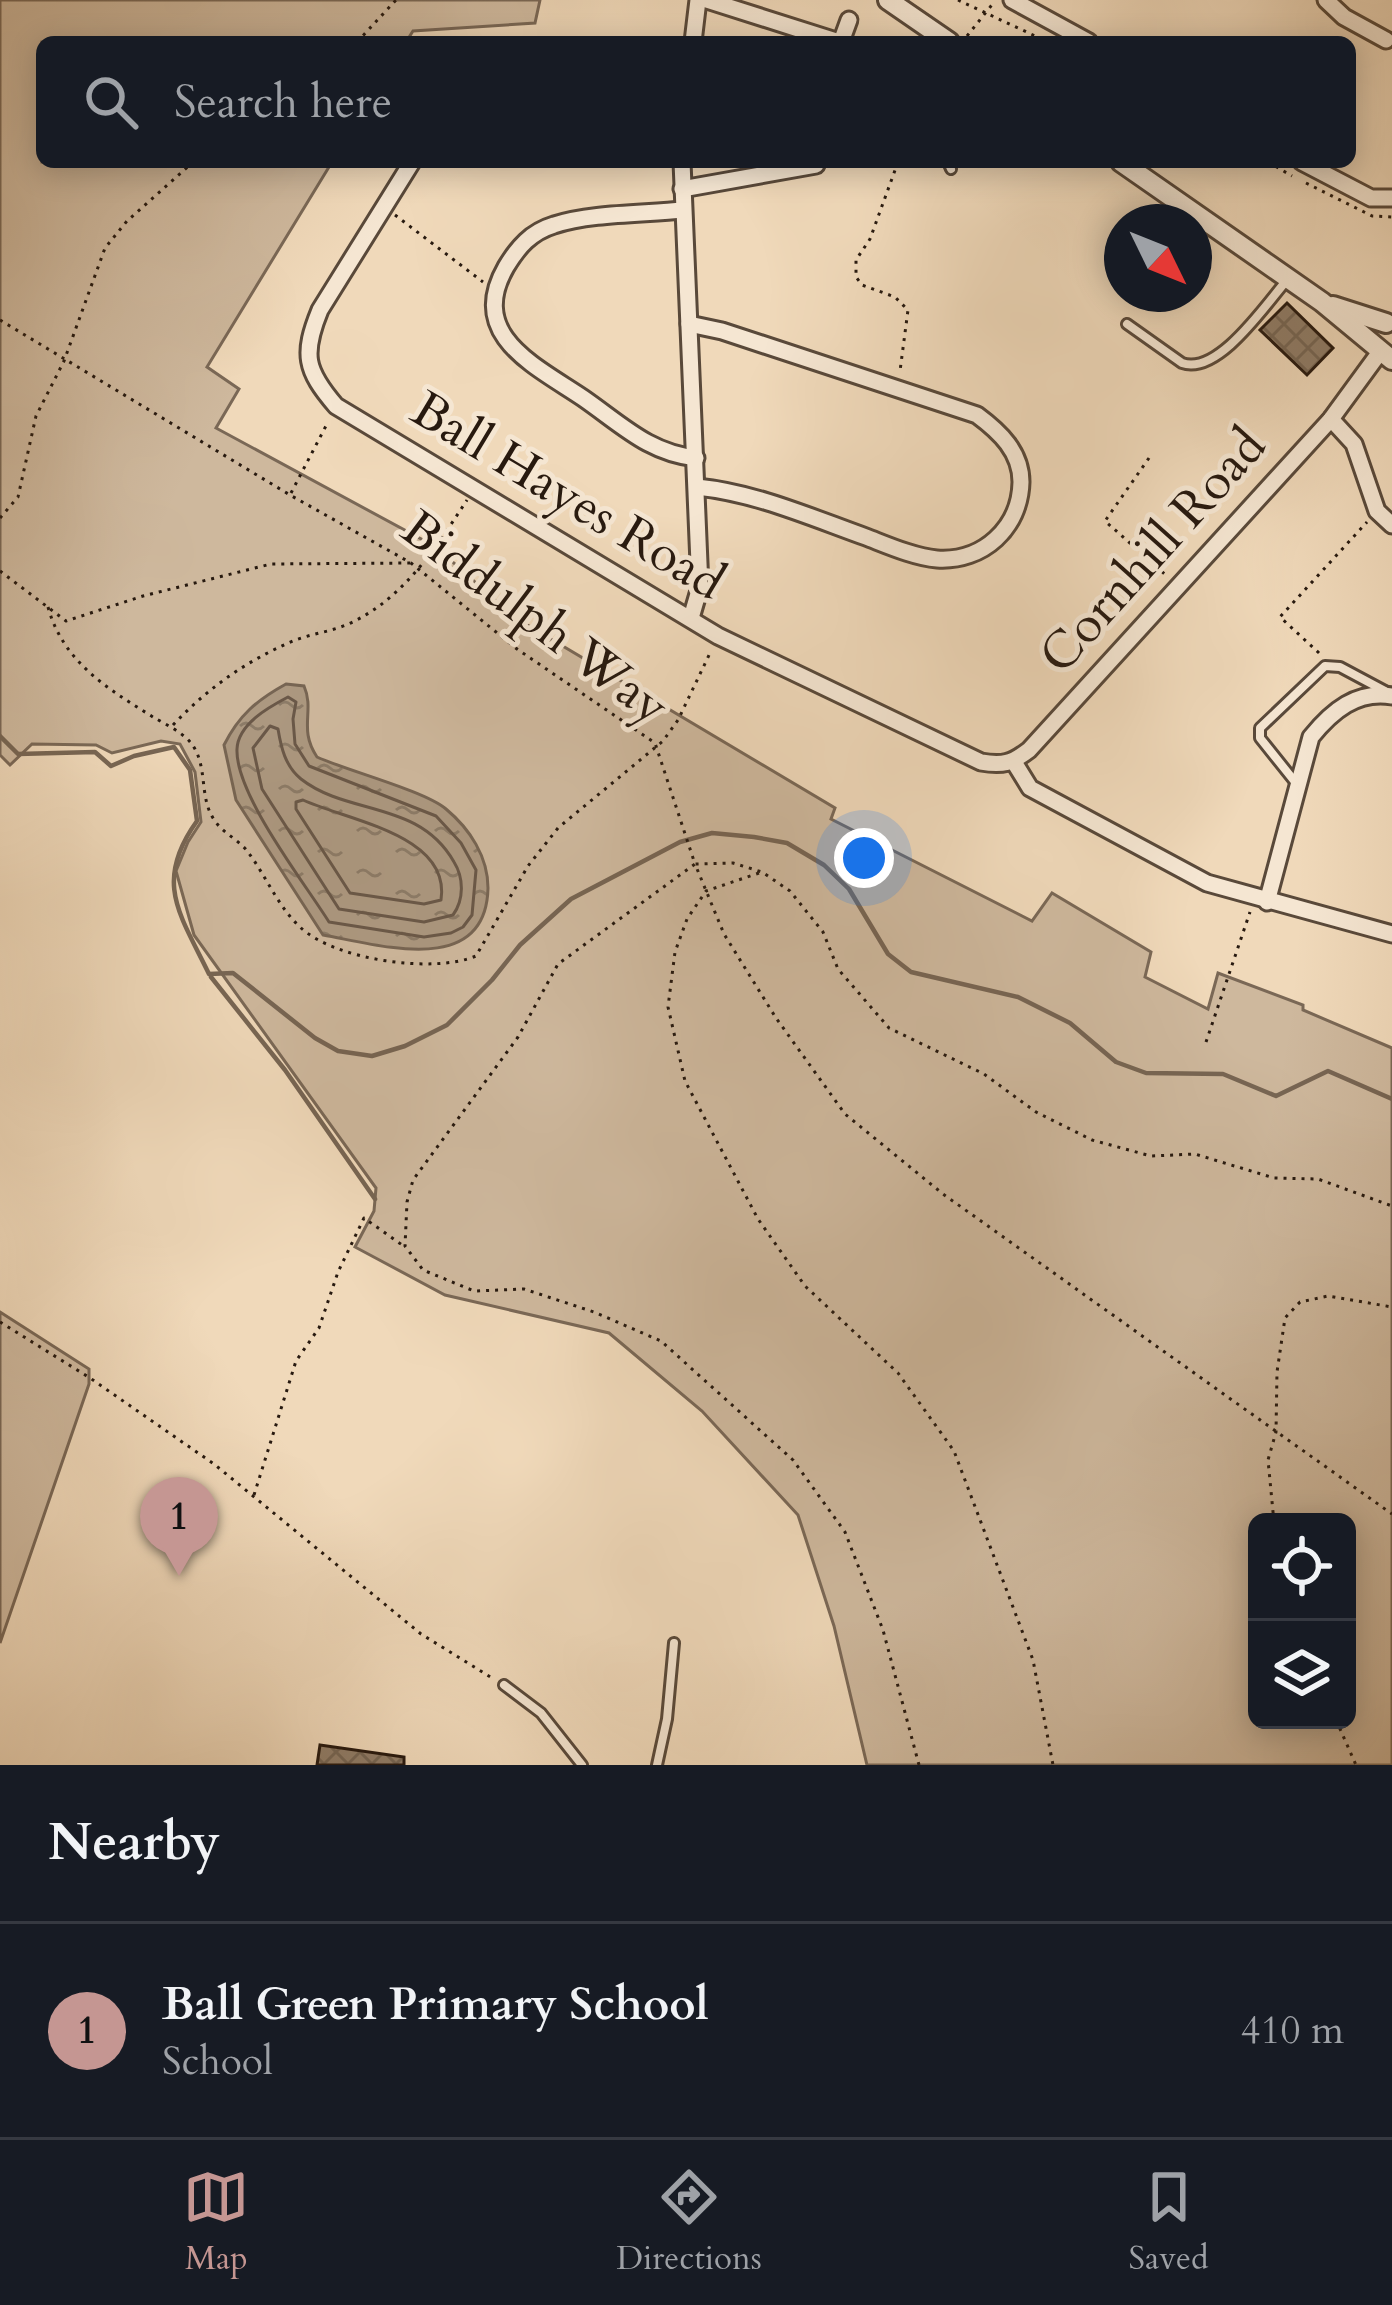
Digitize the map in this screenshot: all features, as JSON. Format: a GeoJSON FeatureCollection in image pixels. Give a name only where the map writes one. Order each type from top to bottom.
{"type":"FeatureCollection","features":[{"type":"Feature","properties":{"kind":"street"},"geometry":{"type":"LineString","coordinates":[[694,36],[703,0],[820,36]]}},
{"type":"Feature","properties":{"kind":"street"},"geometry":{"type":"LineString","coordinates":[[888,0],[941,36]]}},
{"type":"Feature","properties":{"kind":"street"},"geometry":{"type":"LineString","coordinates":[[1326,0],[1344,17],[1386,39]]}},
{"type":"Feature","properties":{"kind":"street"},"geometry":{"type":"LineString","coordinates":[[1020,1],[1079,36]]}},
{"type":"Feature","properties":{"kind":"street"},"geometry":{"type":"LineString","coordinates":[[842,36],[849,20]]}},
{"type":"Feature","properties":{"kind":"street","name":"Ball Hayes Road"},"geometry":{"type":"LineString","coordinates":[[408,168],[311,332],[309,367],[315,382],[336,406],[718,636],[981,762],[1014,762]]}},
{"type":"Feature","properties":{"kind":"street"},"geometry":{"type":"LineString","coordinates":[[682,168],[698,487],[700,587],[691,618]]}},
{"type":"Feature","properties":{"kind":"street"},"geometry":{"type":"LineString","coordinates":[[682,189],[799,168]]}},
{"type":"Feature","properties":{"kind":"street"},"geometry":{"type":"LineString","coordinates":[[1130,168],[1322,302],[1385,355]]}},
{"type":"Feature","properties":{"kind":"street"},"geometry":{"type":"LineString","coordinates":[[1314,168],[1371,198],[1392,198]]}},
{"type":"Feature","properties":{"kind":"street"},"geometry":{"type":"LineString","coordinates":[[683,210],[556,224],[534,234],[517,249],[494,289],[495,321],[520,354],[664,455],[696,458]]}},
{"type":"Feature","properties":{"kind":"street"},"geometry":{"type":"LineString","coordinates":[[1322,302],[1389,322],[1378,334],[1385,355]]}},
{"type":"Feature","properties":{"kind":"street"},"geometry":{"type":"LineString","coordinates":[[689,324],[977,416],[998,431],[1016,456],[1022,476],[1019,503],[1000,538],[979,553],[936,559],[736,491],[698,487]]}},
{"type":"Feature","properties":{"kind":"street","name":"Cornhill Road"},"geometry":{"type":"LineString","coordinates":[[1014,762],[1385,355]]}},
{"type":"Feature","properties":{"kind":"street"},"geometry":{"type":"LineString","coordinates":[[1331,419],[1354,444],[1377,512],[1392,525]]}},
{"type":"Feature","properties":{"kind":"street"},"geometry":{"type":"LineString","coordinates":[[1260,900],[1311,737],[1327,718],[1367,694],[1392,695]]}},
{"type":"Feature","properties":{"kind":"street"},"geometry":{"type":"LineString","coordinates":[[1014,762],[1030,788],[1174,867],[1260,900],[1392,934]]}},
{"type":"Feature","properties":{"kind":"lane"},"geometry":{"type":"LineString","coordinates":[[1127,325],[1182,363],[1203,364],[1235,340],[1288,279]]}},
{"type":"Feature","properties":{"kind":"lane"},"geometry":{"type":"LineString","coordinates":[[1297,784],[1260,738],[1260,728],[1328,665],[1392,695]]}},
{"type":"Feature","properties":{"kind":"lane"},"geometry":{"type":"LineString","coordinates":[[657,1765],[667,1719],[674,1642]]}},
{"type":"Feature","properties":{"kind":"lane"},"geometry":{"type":"LineString","coordinates":[[504,1685],[542,1713],[582,1765]]}},
{"type":"Feature","properties":{"kind":"path"},"geometry":{"type":"LineString","coordinates":[[363,36],[396,0]]}},
{"type":"Feature","properties":{"kind":"path"},"geometry":{"type":"LineString","coordinates":[[958,0],[1036,36]]}},
{"type":"Feature","properties":{"kind":"path"},"geometry":{"type":"LineString","coordinates":[[967,36],[996,0]]}},
{"type":"Feature","properties":{"kind":"path"},"geometry":{"type":"LineString","coordinates":[[0,518],[18,497],[37,416],[64,361],[105,248],[127,221],[186,168]]}},
{"type":"Feature","properties":{"kind":"path"},"geometry":{"type":"LineString","coordinates":[[894,388],[903,364],[908,310],[896,296],[862,285],[856,277],[856,260],[870,238],[896,168]]}},
{"type":"Feature","properties":{"kind":"path"},"geometry":{"type":"LineString","coordinates":[[385,206],[494,289]]}},
{"type":"Feature","properties":{"kind":"path","name":"Biddulph Way"},"geometry":{"type":"LineString","coordinates":[[0,320],[290,495],[412,562],[517,649],[655,743],[694,864],[724,934],[776,1018],[845,1114],[944,1194],[1392,1514]]}},
{"type":"Feature","properties":{"kind":"path"},"geometry":{"type":"LineString","coordinates":[[290,495],[336,406]]}},
{"type":"Feature","properties":{"kind":"path"},"geometry":{"type":"LineString","coordinates":[[1149,458],[1105,521],[1179,586]]}},
{"type":"Feature","properties":{"kind":"path"},"geometry":{"type":"LineString","coordinates":[[170,728],[202,694],[241,667],[296,640],[349,624],[422,570],[474,489]]}},
{"type":"Feature","properties":{"kind":"path"},"geometry":{"type":"LineString","coordinates":[[1328,665],[1280,617],[1377,512]]}},
{"type":"Feature","properties":{"kind":"path"},"geometry":{"type":"LineString","coordinates":[[0,571],[66,621],[271,564],[412,562]]}},
{"type":"Feature","properties":{"kind":"path"},"geometry":{"type":"LineString","coordinates":[[48,608],[52,623],[84,671],[189,740],[202,763],[208,807],[216,823],[246,848],[297,925],[335,949],[382,961],[462,962],[476,956],[528,866],[558,828],[663,740],[678,720],[718,636]]}},
{"type":"Feature","properties":{"kind":"path"},"geometry":{"type":"LineString","coordinates":[[406,1249],[407,1202],[413,1180],[518,1037],[558,964],[694,864],[733,863],[762,872],[790,891],[810,912],[838,969],[889,1028],[984,1074],[1036,1112],[1092,1140],[1150,1156],[1196,1154],[1274,1178],[1318,1179],[1392,1206]]}},
{"type":"Feature","properties":{"kind":"path"},"geometry":{"type":"LineString","coordinates":[[762,872],[706,891],[687,919],[668,1007],[685,1081],[758,1220],[805,1286],[898,1373],[954,1451],[1033,1660],[1053,1765]]}},
{"type":"Feature","properties":{"kind":"path"},"geometry":{"type":"LineString","coordinates":[[1206,1042],[1260,900]]}},
{"type":"Feature","properties":{"kind":"path"},"geometry":{"type":"LineString","coordinates":[[253,1497],[296,1360],[319,1328],[338,1272],[364,1218],[406,1249],[423,1270],[443,1280],[474,1291],[524,1289],[662,1341],[793,1460],[845,1532],[884,1630],[919,1765]]}},
{"type":"Feature","properties":{"kind":"path"},"geometry":{"type":"LineString","coordinates":[[1273,1513],[1268,1460],[1276,1432],[1277,1372],[1285,1318],[1300,1302],[1328,1296],[1392,1306]]}},
{"type":"Feature","properties":{"kind":"path"},"geometry":{"type":"LineString","coordinates":[[0,1322],[214,1464],[422,1634],[504,1685]]}},
{"type":"Feature","properties":{"kind":"path"},"geometry":{"type":"LineString","coordinates":[[1340,1729],[1356,1765]]}},
{"type":"Feature","properties":{"kind":"shaded area"},"geometry":{"type":"Polygon","coordinates":[[[0,0],[540,0],[535,23],[413,31],[410,36],[36,36],[36,168],[328,168],[207,367],[239,389],[216,428],[436,547],[514,617],[835,808],[831,819],[1032,921],[1052,893],[1151,952],[1145,977],[1208,1009],[1218,973],[1303,1005],[1303,1010],[1392,1048],[1392,1765],[867,1765],[834,1626],[798,1515],[702,1411],[609,1333],[445,1295],[355,1247],[374,1211],[376,1188],[194,935],[176,871],[201,822],[195,772],[180,744],[161,741],[112,753],[96,745],[32,744],[10,765],[0,755],[0,0]]]}},
{"type":"Feature","properties":{"kind":"shaded area"},"geometry":{"type":"Polygon","coordinates":[[[0,1312],[89,1369],[89,1384],[0,1643],[0,1312]]]}},
{"type":"Feature","properties":{"kind":"water"},"geometry":{"type":"Polygon","coordinates":[[[286,684],[304,686],[308,738],[317,757],[436,802],[470,835],[485,865],[488,888],[483,916],[469,935],[450,945],[426,949],[323,935],[236,800],[224,745],[250,709],[286,684]]]}},
{"type":"Feature","properties":{"kind":"building"},"geometry":{"type":"Polygon","coordinates":[[[1287,303],[1333,348],[1307,375],[1260,330],[1287,303]]]}},
{"type":"Feature","properties":{"kind":"building"},"geometry":{"type":"Polygon","coordinates":[[[320,1745],[404,1757],[404,1765],[317,1765],[320,1745]]]}},
{"type":"Feature","properties":{"kind":"waterway"},"geometry":{"type":"LineString","coordinates":[[0,736],[18,754],[95,752],[111,766],[174,747],[190,770],[197,821],[176,862],[176,898],[209,974],[233,973],[338,1051],[372,1056],[447,1025],[520,945],[571,899],[680,842],[712,833],[787,843],[824,865],[849,889],[888,954],[911,972],[1018,997],[1070,1023],[1116,1062],[1146,1073],[1223,1074],[1276,1096],[1328,1071],[1392,1099]]}},
{"type":"Feature","properties":{"kind":"waterway"},"geometry":{"type":"LineString","coordinates":[[211,977],[285,1070],[375,1199]]}},
{"type":"Feature","properties":{"kind":"place","name":"Ball Green Primary School"},"geometry":{"type":"Point","coordinates":[179,1576]}}]}
